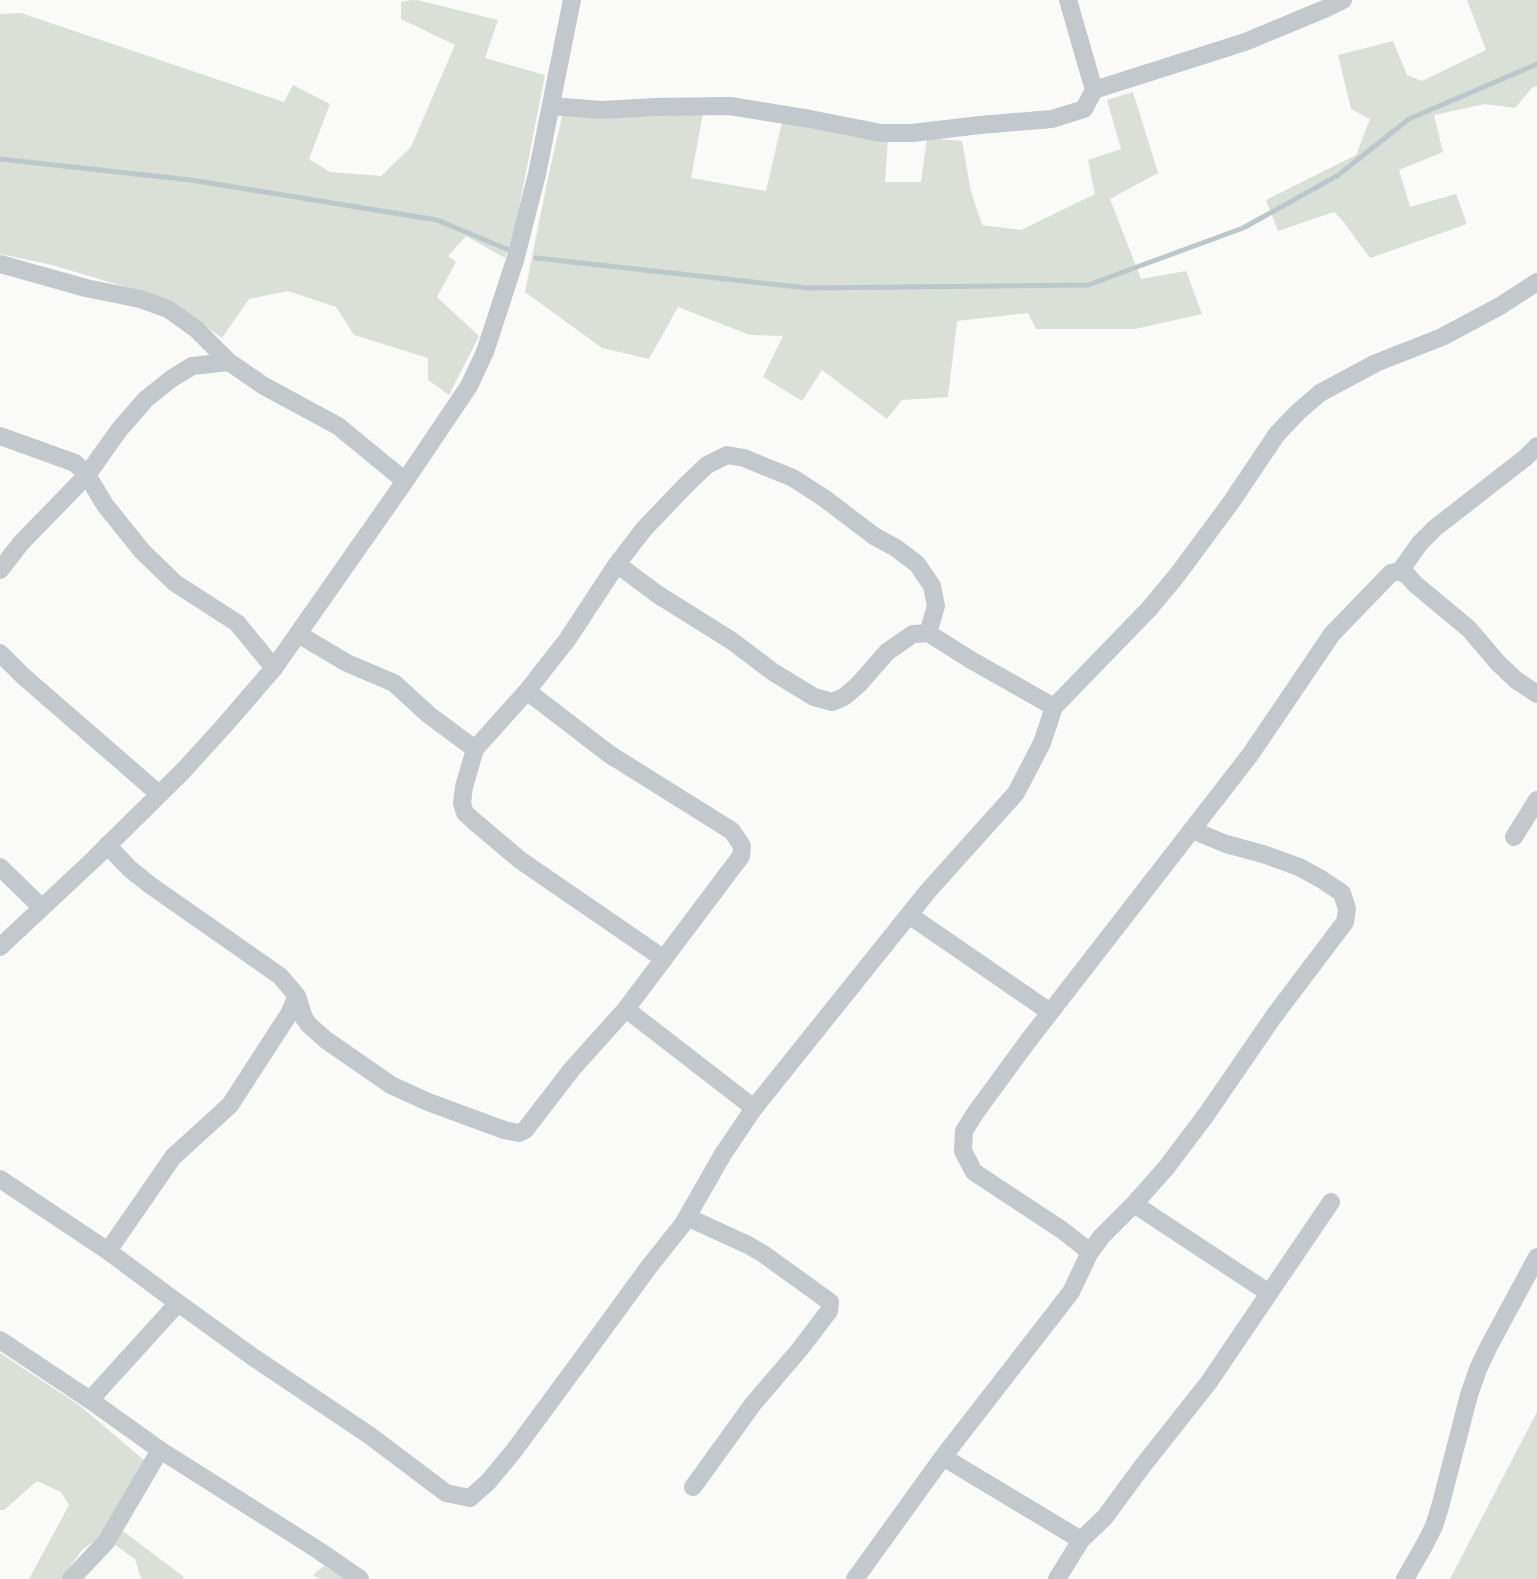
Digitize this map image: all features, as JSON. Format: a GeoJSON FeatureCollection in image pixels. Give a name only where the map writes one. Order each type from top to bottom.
{"type":"FeatureCollection","features":[{"type":"Feature","properties":{"kind":"street"},"geometry":{"type":"LineString","coordinates":[[0,947],[183,771],[274,668],[405,481],[469,386],[485,352],[515,260],[537,174],[572,0]]}},
{"type":"Feature","properties":{"kind":"street"},"geometry":{"type":"LineString","coordinates":[[551,106],[602,110],[655,107],[730,106],[810,119],[881,133],[912,133],[1052,119],[1084,109],[1094,90],[1068,0]]}},
{"type":"Feature","properties":{"kind":"street"},"geometry":{"type":"LineString","coordinates":[[1094,90],[1245,42],[1343,0]]}},
{"type":"Feature","properties":{"kind":"street"},"geometry":{"type":"LineString","coordinates":[[0,264],[86,288],[140,299],[168,309],[196,329],[229,362],[264,386],[338,426],[405,481]]}},
{"type":"Feature","properties":{"kind":"street"},"geometry":{"type":"LineString","coordinates":[[0,1179],[108,1251],[253,1358],[368,1435],[446,1494],[470,1498],[488,1482],[513,1452],[687,1217],[723,1154],[754,1108],[928,891],[1016,793],[1042,743],[1054,707],[1150,609],[1223,513],[1277,434],[1298,412],[1320,393],[1376,363],[1442,337],[1500,306],[1537,282]]}},
{"type":"Feature","properties":{"kind":"street"},"geometry":{"type":"LineString","coordinates":[[0,570],[21,543],[87,475],[119,430],[146,399],[192,366],[229,362]]}},
{"type":"Feature","properties":{"kind":"street"},"geometry":{"type":"LineString","coordinates":[[0,436],[75,463],[87,475],[105,505],[142,552],[175,583],[237,623],[274,668]]}},
{"type":"Feature","properties":{"kind":"street"},"geometry":{"type":"LineString","coordinates":[[1090,1252],[1062,1230],[974,1172],[963,1151],[964,1131],[976,1112],[1050,1012],[1250,755],[1332,634],[1391,573],[1400,571],[1420,543],[1434,528],[1525,458],[1537,446]]}},
{"type":"Feature","properties":{"kind":"street"},"geometry":{"type":"LineString","coordinates":[[664,959],[520,860],[462,808],[462,797],[475,749],[527,691],[567,640],[617,564],[644,529],[707,465],[727,455],[744,458],[793,478],[824,498],[874,536],[896,548],[917,564],[932,586],[936,606],[928,633]]}},
{"type":"Feature","properties":{"kind":"street"},"geometry":{"type":"LineString","coordinates":[[617,564],[657,594],[732,641],[773,672],[814,697],[832,702],[844,697],[859,684],[888,652],[906,638],[913,634],[928,633],[971,660],[1054,707]]}},
{"type":"Feature","properties":{"kind":"street"},"geometry":{"type":"LineString","coordinates":[[1400,571],[1408,576],[1415,584],[1469,629],[1498,663],[1516,680],[1537,694]]}},
{"type":"Feature","properties":{"kind":"street"},"geometry":{"type":"LineString","coordinates":[[298,634],[347,662],[394,683],[429,714],[475,749]]}},
{"type":"Feature","properties":{"kind":"street"},"geometry":{"type":"LineString","coordinates":[[0,653],[23,676],[159,794]]}},
{"type":"Feature","properties":{"kind":"street"},"geometry":{"type":"LineString","coordinates":[[107,845],[130,869],[150,885],[280,976],[297,996],[304,1018],[309,1026],[326,1040],[391,1085],[428,1102],[513,1132],[525,1130],[572,1069],[626,1009],[741,856],[742,846],[732,831],[609,754],[527,691]]}},
{"type":"Feature","properties":{"kind":"street"},"geometry":{"type":"LineString","coordinates":[[1514,837],[1537,800]]}},
{"type":"Feature","properties":{"kind":"street"},"geometry":{"type":"LineString","coordinates":[[855,1579],[943,1457],[1071,1292],[1090,1252],[1102,1236],[1134,1204],[1166,1168],[1206,1115],[1274,1016],[1344,922],[1347,909],[1342,893],[1321,879],[1299,867],[1263,854],[1226,844],[1192,830]]}},
{"type":"Feature","properties":{"kind":"street"},"geometry":{"type":"LineString","coordinates":[[0,867],[41,907]]}},
{"type":"Feature","properties":{"kind":"street"},"geometry":{"type":"LineString","coordinates":[[908,916],[1050,1012]]}},
{"type":"Feature","properties":{"kind":"street"},"geometry":{"type":"LineString","coordinates":[[108,1251],[173,1157],[230,1105],[289,1014],[297,996]]}},
{"type":"Feature","properties":{"kind":"street"},"geometry":{"type":"LineString","coordinates":[[626,1009],[754,1108]]}},
{"type":"Feature","properties":{"kind":"street"},"geometry":{"type":"LineString","coordinates":[[1057,1579],[1081,1540],[1105,1517],[1141,1468],[1210,1382],[1268,1293],[1331,1202]]}},
{"type":"Feature","properties":{"kind":"street"},"geometry":{"type":"LineString","coordinates":[[1134,1204],[1268,1293]]}},
{"type":"Feature","properties":{"kind":"street"},"geometry":{"type":"LineString","coordinates":[[687,1217],[748,1245],[830,1302],[829,1311],[800,1349],[753,1404],[693,1487]]}},
{"type":"Feature","properties":{"kind":"street"},"geometry":{"type":"LineString","coordinates":[[1405,1579],[1426,1544],[1434,1526],[1469,1395],[1478,1369],[1537,1257]]}},
{"type":"Feature","properties":{"kind":"street"},"geometry":{"type":"LineString","coordinates":[[90,1400],[178,1303]]}},
{"type":"Feature","properties":{"kind":"street"},"geometry":{"type":"LineString","coordinates":[[0,1340],[90,1400],[160,1450],[318,1550],[360,1579]]}},
{"type":"Feature","properties":{"kind":"street"},"geometry":{"type":"LineString","coordinates":[[71,1579],[106,1542],[160,1450]]}},
{"type":"Feature","properties":{"kind":"street"},"geometry":{"type":"LineString","coordinates":[[943,1457],[1081,1540]]}},
{"type":"Feature","properties":{"kind":"shaded area"},"geometry":{"type":"Polygon","coordinates":[[[417,0],[498,20],[485,58],[545,75],[517,218],[505,258],[466,236],[448,256],[456,262],[437,297],[479,336],[449,395],[428,380],[428,358],[354,335],[336,307],[288,291],[249,299],[222,338],[169,300],[52,265],[0,254],[0,14],[21,13],[284,102],[293,85],[330,104],[309,159],[330,172],[381,176],[411,147],[455,45],[401,19],[401,2],[417,0]]]}},
{"type":"Feature","properties":{"kind":"shaded area"},"geometry":{"type":"Polygon","coordinates":[[[1467,0],[1537,0],[1537,86],[1532,88],[1515,108],[1485,104],[1434,115],[1443,152],[1399,170],[1410,207],[1456,194],[1467,224],[1370,258],[1342,220],[1334,212],[1278,231],[1266,200],[1356,155],[1370,119],[1351,109],[1338,55],[1393,41],[1407,75],[1422,81],[1486,50],[1467,0]]]}},
{"type":"Feature","properties":{"kind":"shaded area"},"geometry":{"type":"Polygon","coordinates":[[[1133,92],[1158,173],[1110,199],[1141,279],[1186,271],[1202,314],[1135,329],[1036,329],[1028,313],[957,321],[948,397],[902,400],[887,419],[822,370],[802,401],[763,377],[783,336],[750,335],[678,307],[649,359],[602,348],[525,292],[565,103],[705,103],[691,178],[766,191],[782,122],[888,139],[885,182],[921,182],[927,138],[962,141],[971,192],[982,225],[1021,230],[1095,194],[1088,160],[1121,149],[1107,100],[1133,92]]]}},
{"type":"Feature","properties":{"kind":"shaded area"},"geometry":{"type":"Polygon","coordinates":[[[0,1353],[79,1405],[145,1461],[115,1525],[184,1577],[183,1579],[141,1579],[135,1559],[102,1536],[82,1550],[61,1579],[29,1579],[69,1505],[61,1492],[37,1481],[4,1510],[0,1510],[0,1353]]]}},
{"type":"Feature","properties":{"kind":"shaded area"},"geometry":{"type":"Polygon","coordinates":[[[1537,1412],[1537,1579],[1450,1579],[1537,1412]]]}},
{"type":"Feature","properties":{"kind":"shaded area"},"geometry":{"type":"Polygon","coordinates":[[[324,1566],[346,1579],[320,1579],[313,1575],[324,1566]]]}},
{"type":"Feature","properties":{"kind":"waterway"},"geometry":{"type":"LineString","coordinates":[[536,258],[807,288],[1088,285],[1243,228],[1337,176],[1409,119],[1537,64]]}},
{"type":"Feature","properties":{"kind":"waterway"},"geometry":{"type":"LineString","coordinates":[[0,159],[191,180],[437,220],[509,250]]}}]}
